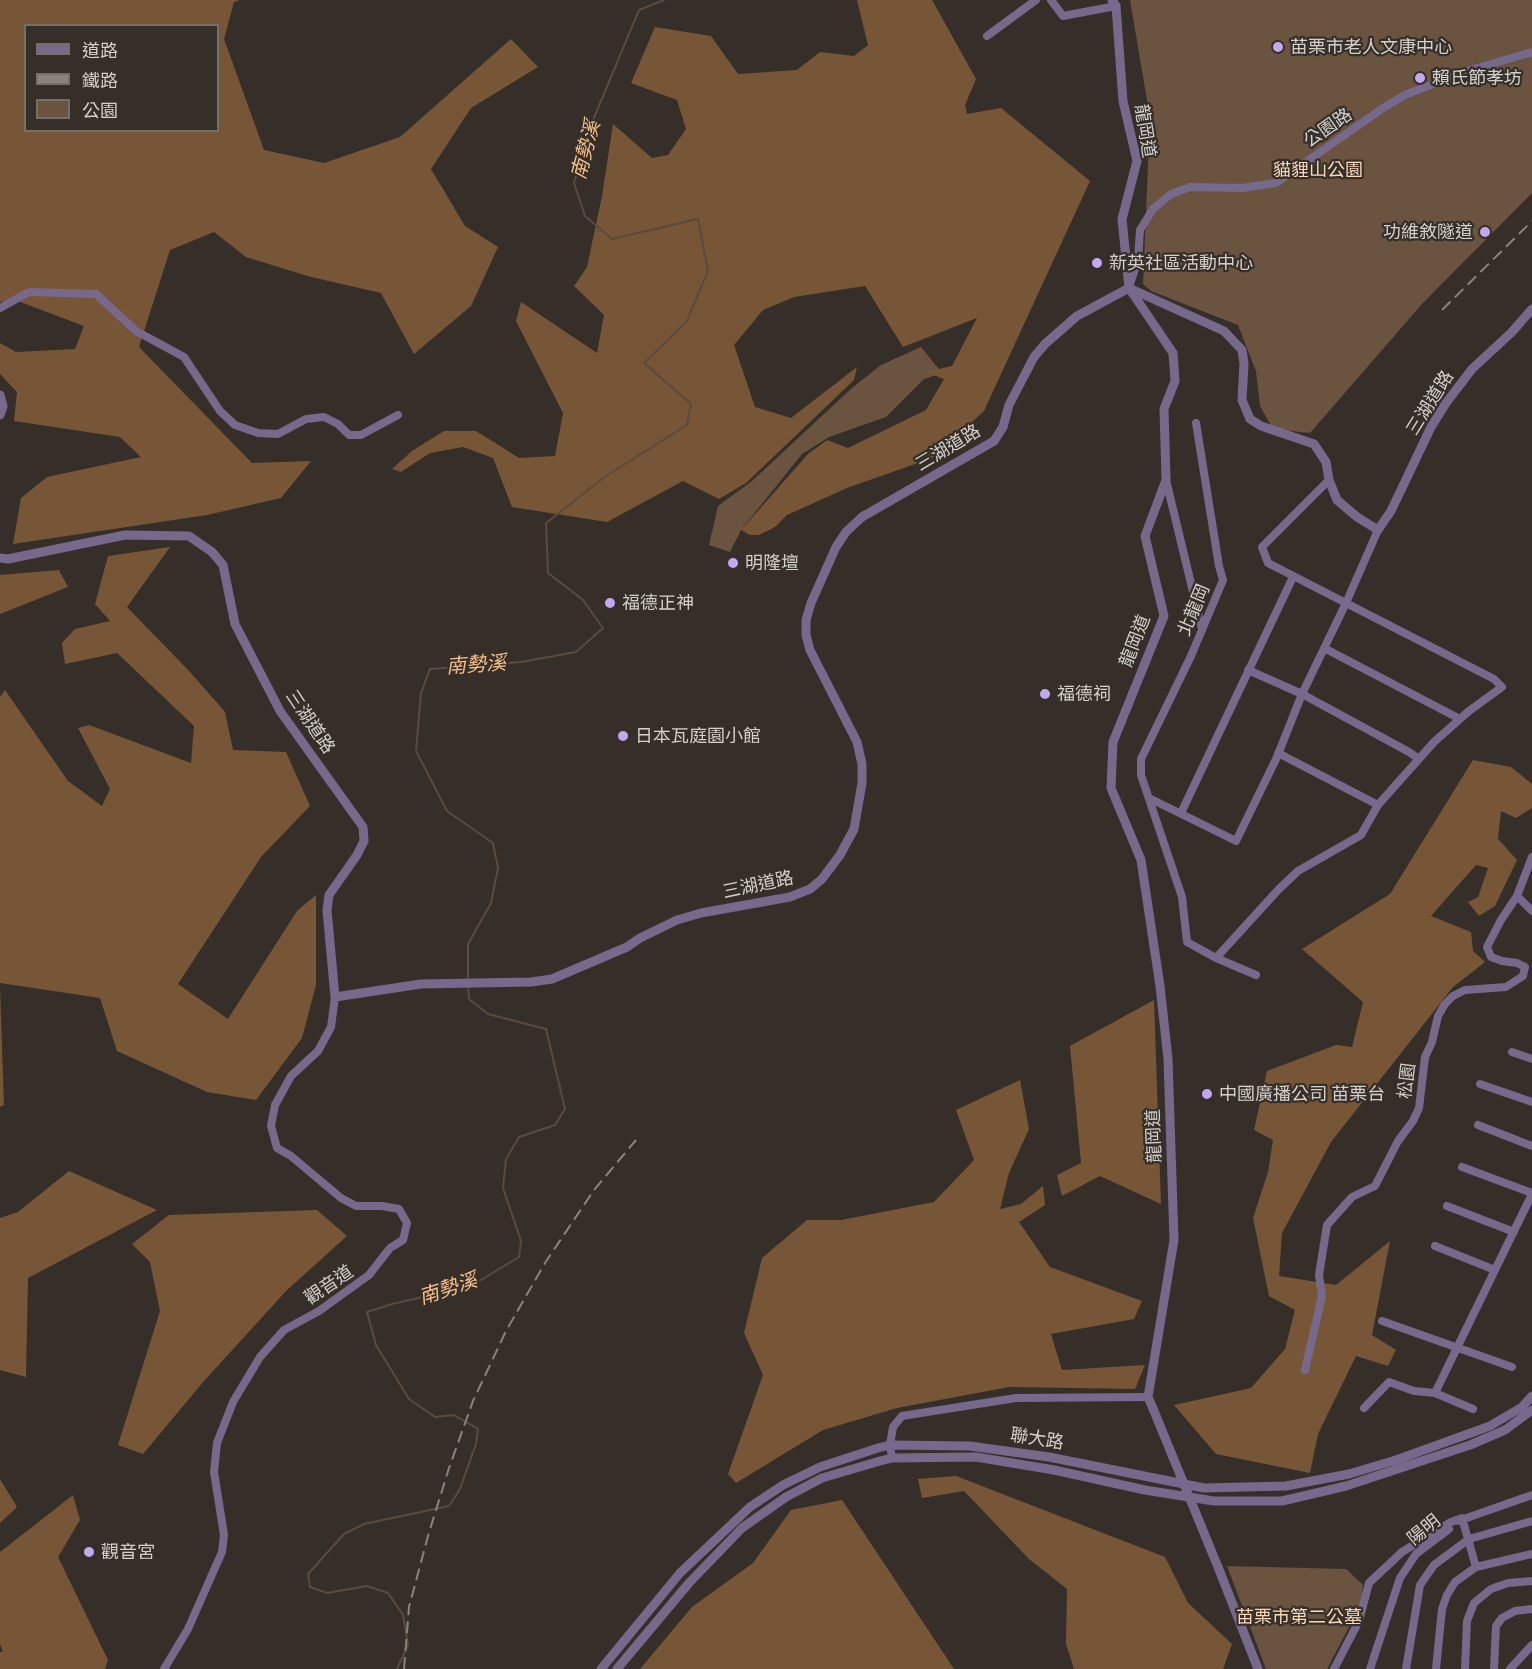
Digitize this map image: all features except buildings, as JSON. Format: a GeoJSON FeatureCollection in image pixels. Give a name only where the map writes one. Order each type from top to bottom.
{"type":"FeatureCollection","features":[{"type":"Feature","properties":{"kind":"street"},"geometry":{"type":"LineString","coordinates":[[987,36],[1036,0]]}},
{"type":"Feature","properties":{"kind":"street"},"geometry":{"type":"LineString","coordinates":[[1051,0],[1063,16],[1114,3]]}},
{"type":"Feature","properties":{"kind":"street","name":"龍岡道"},"geometry":{"type":"LineString","coordinates":[[1114,3],[1123,101],[1137,161],[1122,219],[1129,288],[1173,353],[1175,381],[1164,409],[1166,480],[1145,536],[1164,616],[1113,742],[1111,788],[1141,860],[1160,986],[1168,1059],[1174,1240],[1148,1397]]}},
{"type":"Feature","properties":{"kind":"street","name":"公園路"},"geometry":{"type":"LineString","coordinates":[[1129,288],[1138,260],[1140,230],[1153,209],[1171,194],[1190,187],[1242,188],[1276,183],[1383,108],[1407,94],[1467,71],[1532,52]]}},
{"type":"Feature","properties":{"kind":"street"},"geometry":{"type":"LineString","coordinates":[[1129,288],[1224,331],[1242,350],[1244,364],[1242,400],[1250,419],[1261,426],[1314,444],[1326,462],[1329,480],[1337,500],[1377,530],[1346,603],[1302,694],[1278,753],[1236,841],[1149,798]]}},
{"type":"Feature","properties":{"kind":"street","name":"三湖道路"},"geometry":{"type":"LineString","coordinates":[[0,558],[8,559],[125,535],[189,536],[212,552],[223,565],[235,624],[280,711],[363,827],[364,841],[357,855],[329,895],[327,910],[335,997],[421,984],[531,982],[552,979],[673,923],[701,913],[790,897],[810,889],[822,879],[840,855],[854,829],[862,783],[862,764],[851,728],[810,650],[806,635],[806,620],[811,603],[836,547],[846,532],[862,517],[993,441],[1003,427],[1009,405],[1022,377],[1045,344],[1077,316],[1129,288]]}},
{"type":"Feature","properties":{"kind":"street"},"geometry":{"type":"LineString","coordinates":[[0,308],[29,292],[96,294],[136,330],[184,357],[220,411],[235,425],[258,433],[278,434],[306,419],[324,417],[338,424],[349,435],[361,435],[398,416]]}},
{"type":"Feature","properties":{"kind":"street","name":"三湖道路"},"geometry":{"type":"LineString","coordinates":[[1377,530],[1390,511],[1431,427],[1446,404],[1472,369],[1512,332],[1532,309]]}},
{"type":"Feature","properties":{"kind":"street"},"geometry":{"type":"LineString","coordinates":[[0,395],[3,406],[0,415]]}},
{"type":"Feature","properties":{"kind":"street","name":"北龍岡"},"geometry":{"type":"LineString","coordinates":[[1196,423],[1223,580],[1142,759],[1141,775],[1182,897],[1187,942],[1216,958],[1256,975]]}},
{"type":"Feature","properties":{"kind":"street"},"geometry":{"type":"LineString","coordinates":[[1166,480],[1202,629]]}},
{"type":"Feature","properties":{"kind":"street"},"geometry":{"type":"LineString","coordinates":[[1216,958],[1298,871],[1361,835],[1378,805],[1434,742],[1502,687],[1494,679],[1268,563],[1262,547],[1329,480]]}},
{"type":"Feature","properties":{"kind":"street"},"geometry":{"type":"LineString","coordinates":[[1181,813],[1293,577]]}},
{"type":"Feature","properties":{"kind":"street"},"geometry":{"type":"LineString","coordinates":[[1324,648],[1460,719]]}},
{"type":"Feature","properties":{"kind":"street"},"geometry":{"type":"LineString","coordinates":[[1248,670],[1302,694],[1419,759]]}},
{"type":"Feature","properties":{"kind":"street"},"geometry":{"type":"LineString","coordinates":[[1278,753],[1378,805]]}},
{"type":"Feature","properties":{"kind":"street","name":"松園"},"geometry":{"type":"LineString","coordinates":[[1305,1370],[1322,1296],[1319,1275],[1327,1225],[1352,1197],[1375,1185],[1398,1141],[1413,1121],[1419,1108],[1425,1057],[1432,1042],[1438,1016],[1453,996],[1465,990],[1506,987],[1523,976],[1525,967],[1491,957],[1487,947],[1517,896],[1532,857]]}},
{"type":"Feature","properties":{"kind":"street"},"geometry":{"type":"LineString","coordinates":[[1517,896],[1532,911]]}},
{"type":"Feature","properties":{"kind":"street","name":"觀音道"},"geometry":{"type":"LineString","coordinates":[[164,1669],[188,1629],[222,1552],[224,1535],[214,1472],[217,1443],[233,1402],[260,1357],[284,1330],[319,1311],[369,1275],[390,1248],[403,1240],[407,1223],[399,1209],[382,1206],[356,1206],[341,1198],[291,1156],[277,1148],[271,1126],[274,1105],[291,1076],[318,1051],[331,1027],[335,997]]}},
{"type":"Feature","properties":{"kind":"street"},"geometry":{"type":"LineString","coordinates":[[1512,1053],[1532,1059]]}},
{"type":"Feature","properties":{"kind":"street"},"geometry":{"type":"LineString","coordinates":[[1480,1084],[1532,1102]]}},
{"type":"Feature","properties":{"kind":"street"},"geometry":{"type":"LineString","coordinates":[[1478,1125],[1532,1146]]}},
{"type":"Feature","properties":{"kind":"street"},"geometry":{"type":"LineString","coordinates":[[1435,1394],[1532,1193],[1462,1167]]}},
{"type":"Feature","properties":{"kind":"street"},"geometry":{"type":"LineString","coordinates":[[1447,1206],[1514,1232]]}},
{"type":"Feature","properties":{"kind":"street"},"geometry":{"type":"LineString","coordinates":[[1435,1246],[1495,1270]]}},
{"type":"Feature","properties":{"kind":"street"},"geometry":{"type":"LineString","coordinates":[[1382,1321],[1512,1367]]}},
{"type":"Feature","properties":{"kind":"street"},"geometry":{"type":"LineString","coordinates":[[1364,1408],[1389,1382],[1414,1391],[1435,1394],[1473,1408]]}},
{"type":"Feature","properties":{"kind":"street","name":"聯大路"},"geometry":{"type":"LineString","coordinates":[[617,1669],[689,1583],[742,1528],[786,1497],[822,1478],[842,1472],[892,1458],[975,1456],[1145,1490],[1214,1501],[1282,1501],[1346,1485],[1490,1426],[1522,1407],[1532,1396]]}},
{"type":"Feature","properties":{"kind":"street"},"geometry":{"type":"LineString","coordinates":[[892,1458],[890,1445],[893,1427],[902,1416],[1016,1398],[1148,1397],[1258,1669]]}},
{"type":"Feature","properties":{"kind":"street","name":"聯大路"},"geometry":{"type":"LineString","coordinates":[[601,1669],[680,1573],[758,1502],[783,1485],[820,1467],[890,1445],[970,1446],[1004,1450],[1204,1488],[1286,1486],[1398,1464],[1488,1438],[1505,1430],[1532,1410]]}},
{"type":"Feature","properties":{"kind":"street","name":"陽明"},"geometry":{"type":"LineString","coordinates":[[1370,1669],[1400,1578],[1416,1554],[1462,1518],[1532,1495]]}},
{"type":"Feature","properties":{"kind":"street"},"geometry":{"type":"LineString","coordinates":[[1334,1669],[1359,1621],[1369,1583],[1402,1552],[1451,1522],[1462,1518],[1476,1567]]}},
{"type":"Feature","properties":{"kind":"street","name":"陽明"},"geometry":{"type":"LineString","coordinates":[[1406,1669],[1420,1585],[1434,1565],[1469,1539],[1532,1521]]}},
{"type":"Feature","properties":{"kind":"street"},"geometry":{"type":"LineString","coordinates":[[1436,1669],[1442,1609],[1455,1582],[1476,1567],[1532,1554]]}},
{"type":"Feature","properties":{"kind":"street"},"geometry":{"type":"LineString","coordinates":[[680,1573],[689,1583]]}},
{"type":"Feature","properties":{"kind":"street"},"geometry":{"type":"LineString","coordinates":[[1465,1669],[1467,1621],[1474,1603],[1491,1589],[1509,1583],[1532,1581]]}},
{"type":"Feature","properties":{"kind":"street"},"geometry":{"type":"LineString","coordinates":[[1494,1669],[1496,1626],[1502,1618],[1515,1611],[1532,1609]]}},
{"type":"Feature","properties":{"kind":"street"},"geometry":{"type":"LineString","coordinates":[[1510,1669],[1532,1645]]}},
{"type":"Feature","properties":{"kind":"green space","name":"貓貍山公園"},"geometry":{"type":"Polygon","coordinates":[[[1130,0],[1532,0],[1532,193],[1422,304],[1310,433],[1273,429],[1260,406],[1256,371],[1238,325],[1151,291],[1143,284],[1150,118],[1130,0]]]}},
{"type":"Feature","properties":{"kind":"green space"},"geometry":{"type":"Polygon","coordinates":[[[921,347],[942,373],[924,379],[886,417],[829,437],[802,454],[741,530],[730,552],[709,545],[718,506],[752,481],[852,388],[881,365],[921,347]]]}},
{"type":"Feature","properties":{"kind":"green space","name":"苗栗市第二公墓"},"geometry":{"type":"Polygon","coordinates":[[[1227,1566],[1346,1569],[1363,1585],[1361,1604],[1327,1669],[1266,1669],[1227,1566]]]}},
{"type":"Feature","properties":{"kind":"shaded area"},"geometry":{"type":"Polygon","coordinates":[[[0,0],[240,0],[234,2],[224,39],[264,150],[324,163],[400,137],[511,39],[538,67],[471,108],[431,169],[465,226],[498,247],[471,306],[414,354],[381,293],[311,277],[246,257],[214,232],[170,250],[139,347],[252,463],[311,461],[281,498],[207,515],[13,544],[21,498],[47,477],[141,457],[120,437],[14,421],[17,392],[0,374],[0,343],[16,352],[75,349],[84,326],[15,300],[0,302],[0,0]]]}},
{"type":"Feature","properties":{"kind":"shaded area"},"geometry":{"type":"Polygon","coordinates":[[[857,0],[932,0],[976,79],[965,105],[967,114],[1001,108],[1090,181],[984,411],[932,458],[847,488],[787,515],[775,527],[759,535],[750,535],[741,530],[808,454],[827,440],[848,448],[926,410],[944,379],[925,372],[952,366],[977,318],[903,347],[865,286],[794,297],[763,310],[734,345],[755,407],[791,418],[857,367],[854,380],[746,483],[719,499],[683,481],[607,522],[512,507],[493,458],[463,447],[430,453],[401,472],[392,469],[412,451],[444,431],[476,431],[519,458],[555,456],[563,413],[516,321],[521,302],[597,353],[604,315],[574,286],[587,267],[602,196],[613,124],[652,158],[668,155],[686,129],[677,100],[631,83],[655,27],[711,36],[738,74],[797,70],[820,52],[854,56],[868,45],[857,0]]]}},
{"type":"Feature","properties":{"kind":"shaded area"},"geometry":{"type":"Polygon","coordinates":[[[170,547],[127,607],[225,712],[233,750],[286,752],[310,806],[261,857],[178,984],[228,1019],[297,911],[316,895],[316,985],[302,1038],[256,1100],[207,1092],[117,1051],[100,998],[0,983],[0,697],[5,690],[68,781],[102,806],[110,789],[78,728],[89,725],[191,763],[194,726],[117,653],[65,664],[62,643],[75,629],[110,621],[95,604],[108,556],[170,547]]]}},
{"type":"Feature","properties":{"kind":"shaded area"},"geometry":{"type":"Polygon","coordinates":[[[59,570],[68,587],[0,614],[0,575],[59,570]]]}},
{"type":"Feature","properties":{"kind":"shaded area"},"geometry":{"type":"Polygon","coordinates":[[[1473,760],[1511,767],[1532,784],[1532,808],[1516,818],[1501,811],[1498,839],[1517,860],[1495,906],[1479,916],[1468,902],[1478,897],[1488,868],[1476,865],[1431,916],[1471,932],[1473,951],[1485,962],[1453,987],[1331,1142],[1282,1233],[1279,1276],[1336,1285],[1390,1241],[1372,1335],[1396,1350],[1388,1366],[1356,1356],[1318,1434],[1310,1473],[1216,1454],[1174,1405],[1251,1388],[1285,1349],[1295,1310],[1269,1296],[1253,1218],[1268,1172],[1273,1140],[1254,1130],[1267,1071],[1336,1045],[1352,1047],[1363,1002],[1302,949],[1390,894],[1473,760]]]}},
{"type":"Feature","properties":{"kind":"shaded area"},"geometry":{"type":"Polygon","coordinates":[[[0,987],[4,1105],[0,1107],[0,987]]]}},
{"type":"Feature","properties":{"kind":"shaded area"},"geometry":{"type":"Polygon","coordinates":[[[1154,1000],[1161,1204],[1100,1176],[1062,1196],[1057,1175],[1081,1163],[1070,1046],[1154,1000]]]}},
{"type":"Feature","properties":{"kind":"shaded area"},"geometry":{"type":"Polygon","coordinates":[[[1020,1080],[1029,1129],[1009,1173],[1000,1209],[1021,1204],[1043,1186],[1045,1205],[1019,1222],[1050,1267],[1142,1301],[1134,1319],[1051,1334],[1062,1370],[1145,1365],[1135,1389],[1009,1387],[897,1408],[823,1430],[736,1483],[728,1474],[763,1375],[744,1333],[762,1258],[807,1220],[841,1220],[934,1202],[974,1160],[956,1110],[1020,1080]]]}},
{"type":"Feature","properties":{"kind":"shaded area"},"geometry":{"type":"Polygon","coordinates":[[[69,1171],[157,1210],[28,1278],[26,1377],[0,1370],[0,1218],[18,1212],[69,1171]]]}},
{"type":"Feature","properties":{"kind":"shaded area"},"geometry":{"type":"Polygon","coordinates":[[[317,1210],[347,1236],[287,1290],[204,1381],[143,1454],[118,1445],[160,1311],[150,1262],[132,1244],[169,1215],[317,1210]]]}},
{"type":"Feature","properties":{"kind":"shaded area"},"geometry":{"type":"Polygon","coordinates":[[[956,1476],[1165,1557],[1188,1603],[1232,1644],[1223,1669],[1074,1669],[1066,1644],[1067,1589],[1029,1559],[964,1491],[922,1498],[918,1479],[956,1476]]]}},
{"type":"Feature","properties":{"kind":"shaded area"},"geometry":{"type":"Polygon","coordinates":[[[0,1479],[17,1507],[0,1523],[0,1479]]]}},
{"type":"Feature","properties":{"kind":"shaded area"},"geometry":{"type":"Polygon","coordinates":[[[73,1495],[80,1520],[58,1557],[108,1660],[105,1669],[0,1669],[0,1652],[3,1652],[0,1644],[0,1552],[73,1495]]]}},
{"type":"Feature","properties":{"kind":"shaded area"},"geometry":{"type":"Polygon","coordinates":[[[842,1500],[954,1669],[640,1669],[692,1607],[753,1563],[791,1510],[842,1500]]]}},
{"type":"Feature","properties":{"kind":"waterway","name":"南勢溪"},"geometry":{"type":"LineString","coordinates":[[468,979],[468,944],[491,903],[498,868],[493,843],[447,811],[416,751],[421,693],[430,669],[521,662],[576,652],[603,628],[583,600],[548,573],[546,523],[606,476],[687,425],[691,404],[644,363],[687,321],[708,271],[698,219],[612,239],[585,216],[574,183],[591,125],[639,10],[664,0]]}},
{"type":"Feature","properties":{"kind":"waterway","name":"南勢溪"},"geometry":{"type":"LineString","coordinates":[[397,1669],[408,1645],[403,1615],[388,1593],[367,1586],[327,1593],[310,1587],[308,1574],[344,1534],[364,1524],[449,1506],[460,1489],[476,1444],[478,1429],[454,1415],[435,1417],[409,1399],[376,1345],[367,1312],[471,1286],[519,1257],[521,1241],[503,1188],[506,1159],[519,1137],[555,1125],[565,1109],[546,1029],[488,1014],[469,999],[468,985]]}},
{"type":"Feature","properties":{"kind":"railway"},"geometry":{"type":"LineString","coordinates":[[1442,310],[1532,221]]}},
{"type":"Feature","properties":{"kind":"railway"},"geometry":{"type":"LineString","coordinates":[[404,1669],[409,1607],[449,1468],[473,1401],[506,1331],[545,1263],[594,1190],[636,1140]]}},
{"type":"Feature","properties":{"kind":"place","name":"苗栗市老人文康中心"},"geometry":{"type":"Point","coordinates":[1278,47]}},
{"type":"Feature","properties":{"kind":"place","name":"賴氏節孝坊"},"geometry":{"type":"Point","coordinates":[1420,78]}},
{"type":"Feature","properties":{"kind":"place","name":"功維敘隧道"},"geometry":{"type":"Point","coordinates":[1485,232]}},
{"type":"Feature","properties":{"kind":"place","name":"新英社區活動中心"},"geometry":{"type":"Point","coordinates":[1097,263]}},
{"type":"Feature","properties":{"kind":"place","name":"明隆壇"},"geometry":{"type":"Point","coordinates":[733,563]}},
{"type":"Feature","properties":{"kind":"place","name":"福德正神"},"geometry":{"type":"Point","coordinates":[610,603]}},
{"type":"Feature","properties":{"kind":"place","name":"福德祠"},"geometry":{"type":"Point","coordinates":[1045,694]}},
{"type":"Feature","properties":{"kind":"place","name":"日本瓦庭園小館"},"geometry":{"type":"Point","coordinates":[623,736]}},
{"type":"Feature","properties":{"kind":"place","name":"中國廣播公司 苗栗台"},"geometry":{"type":"Point","coordinates":[1207,1094]}},
{"type":"Feature","properties":{"kind":"place","name":"觀音宮"},"geometry":{"type":"Point","coordinates":[89,1552]}}]}
